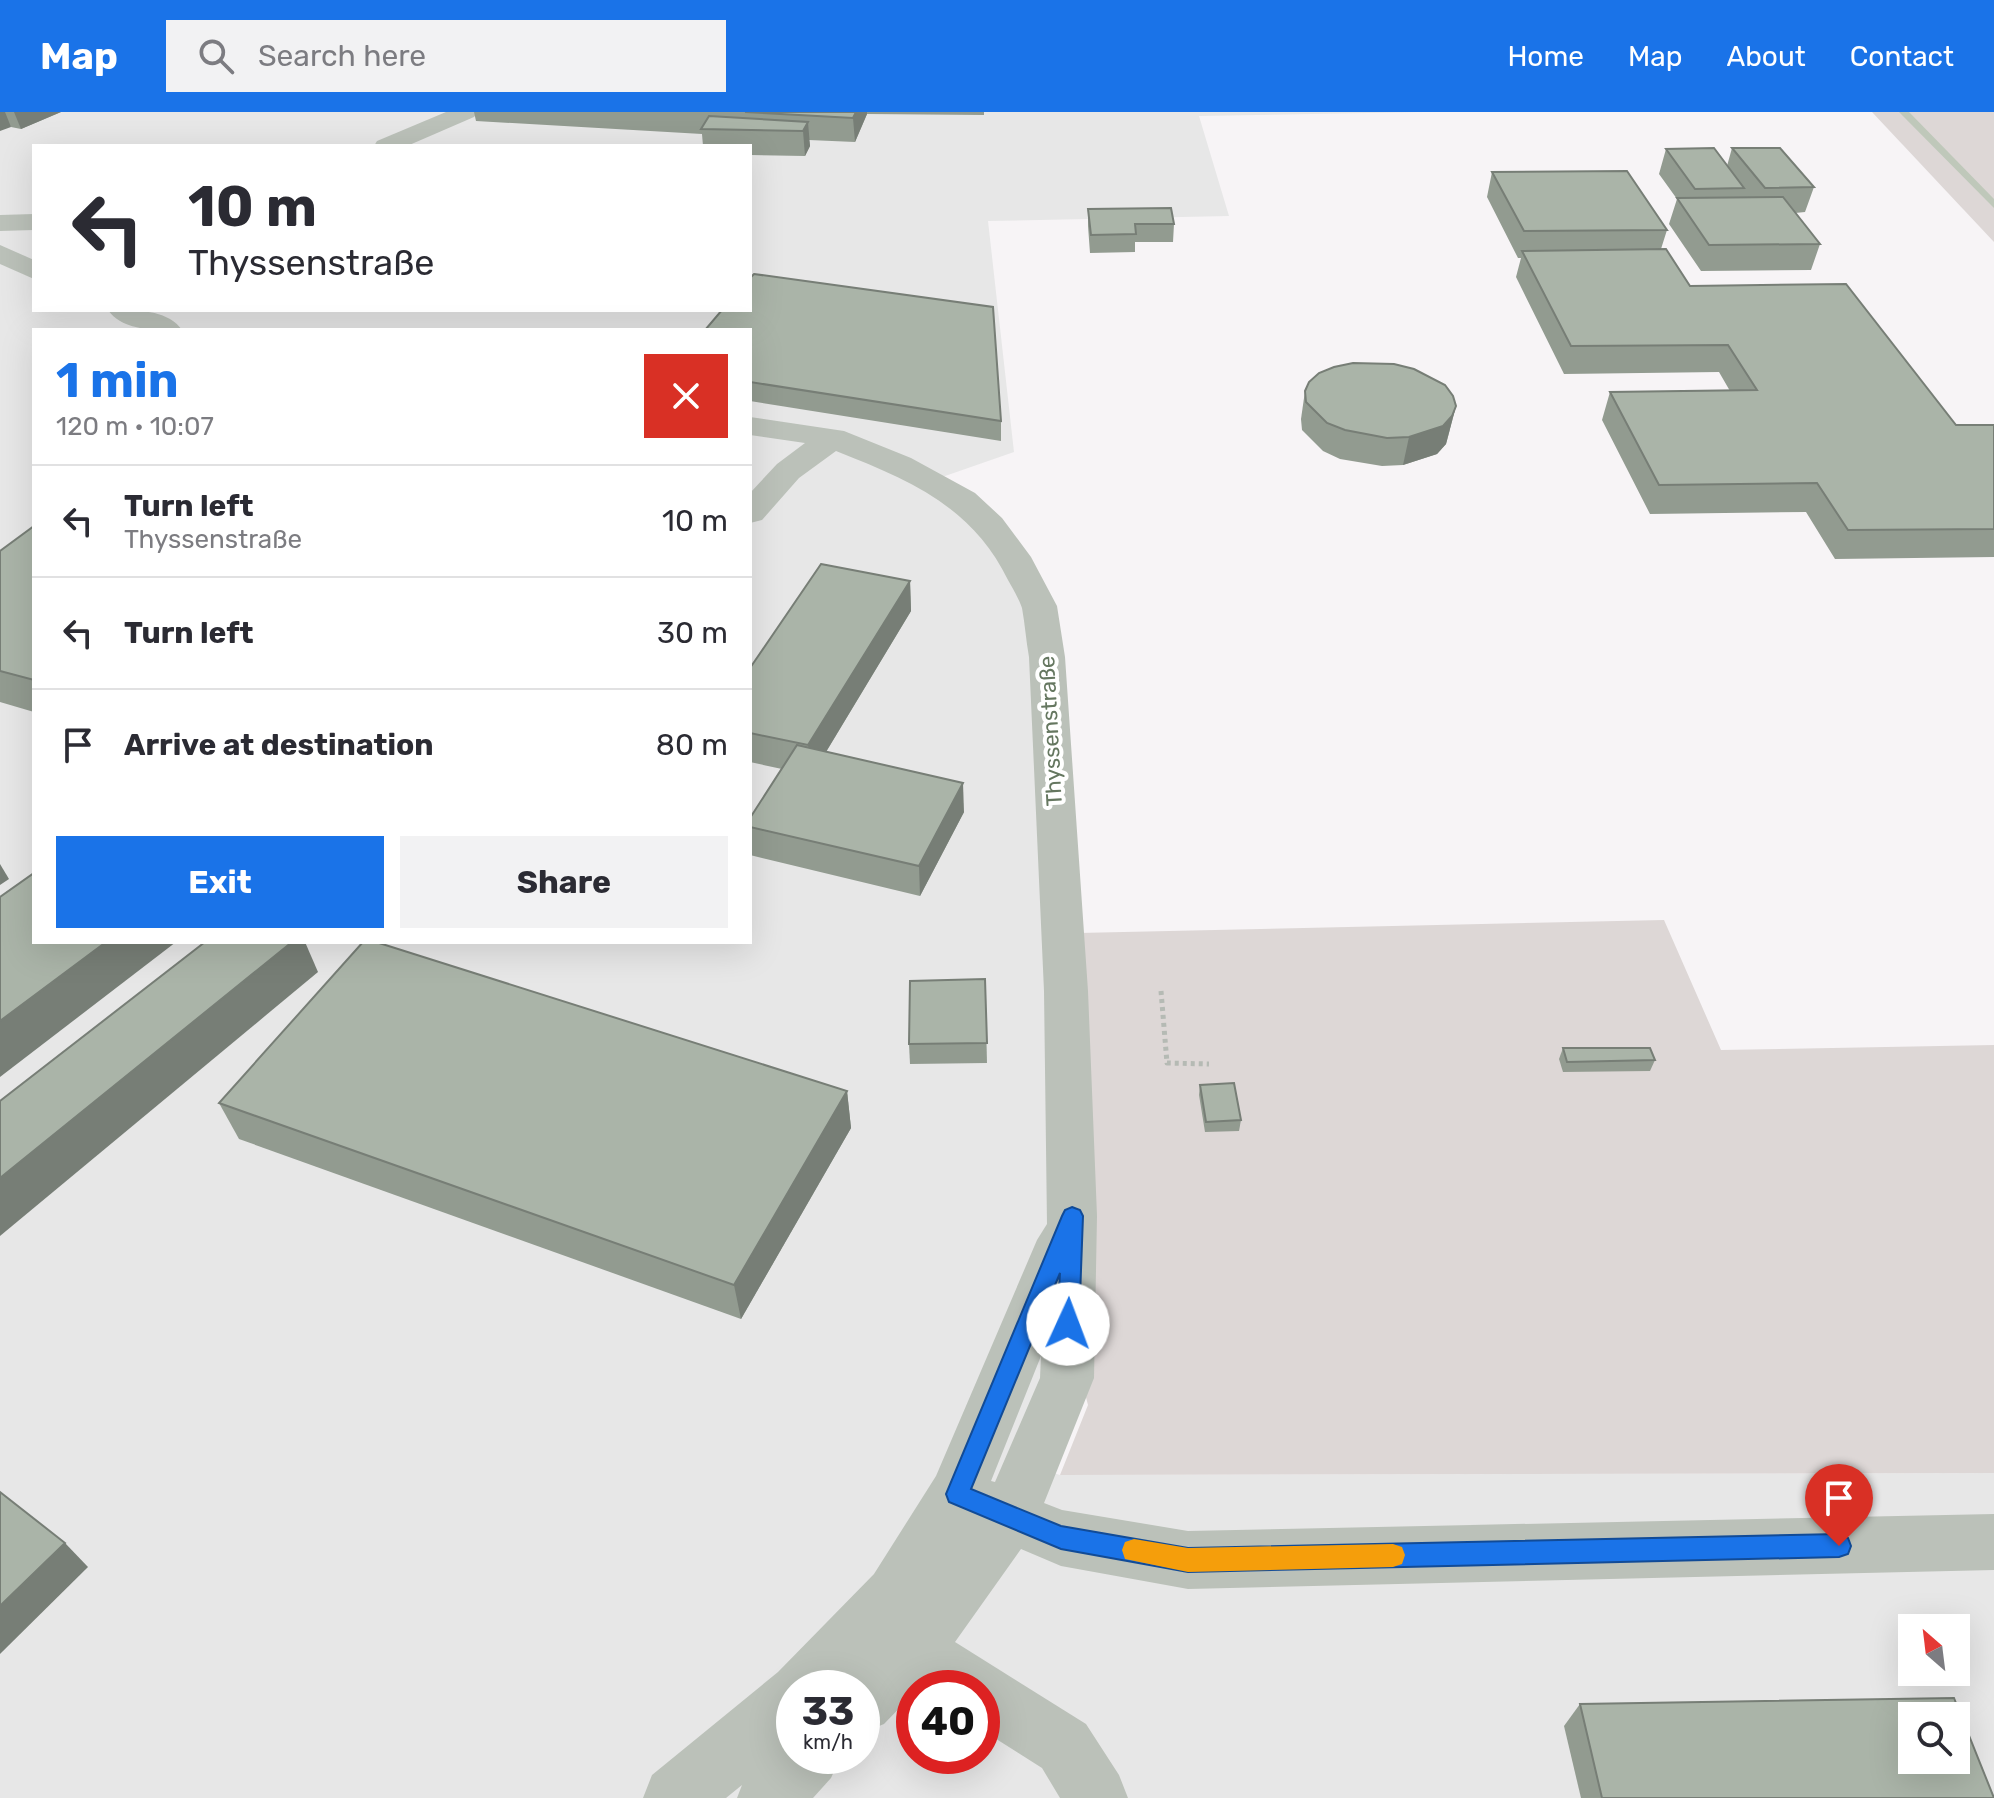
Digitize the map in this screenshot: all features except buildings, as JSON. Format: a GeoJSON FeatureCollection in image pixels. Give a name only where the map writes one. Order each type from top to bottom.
{"type":"FeatureCollection","features":[{"type":"Feature","properties":{"kind":"street"},"geometry":{"type":"LineString","coordinates":[[412,112],[458,116]]}},
{"type":"Feature","properties":{"kind":"street"},"geometry":{"type":"LineString","coordinates":[[391,144],[458,116]]}},
{"type":"Feature","properties":{"kind":"street"},"geometry":{"type":"LineString","coordinates":[[0,223],[32,222]]}},
{"type":"Feature","properties":{"kind":"street"},"geometry":{"type":"LineString","coordinates":[[0,253],[32,270]]}},
{"type":"Feature","properties":{"kind":"street"},"geometry":{"type":"LineString","coordinates":[[127,312],[163,328]]}},
{"type":"Feature","properties":{"kind":"street","name":"Thyssenstraße"},"geometry":{"type":"LineString","coordinates":[[752,426],[833,438],[900,465],[963,500],[990,525],[1014,557],[1039,606],[1047,657],[1066,991],[1072,1216],[1067,1378],[1010,1516],[890,1637],[833,1670]]}},
{"type":"Feature","properties":{"kind":"street"},"geometry":{"type":"LineString","coordinates":[[752,511],[788,471],[833,438]]}},
{"type":"Feature","properties":{"kind":"street","name":"Thyssenstraße"},"geometry":{"type":"LineString","coordinates":[[876,1670],[890,1637],[895,1595],[957,1494],[1072,1216]]}},
{"type":"Feature","properties":{"kind":"street"},"geometry":{"type":"LineString","coordinates":[[957,1494],[1061,1538],[1188,1560],[1994,1542]]}},
{"type":"Feature","properties":{"kind":"street"},"geometry":{"type":"LineString","coordinates":[[890,1637],[944,1670]]}},
{"type":"Feature","properties":{"kind":"street"},"geometry":{"type":"LineString","coordinates":[[1000,1705],[1064,1746],[1096,1798]]}},
{"type":"Feature","properties":{"kind":"street"},"geometry":{"type":"LineString","coordinates":[[675,1798],[776,1713]]}},
{"type":"Feature","properties":{"kind":"street"},"geometry":{"type":"LineString","coordinates":[[769,1798],[792,1774]]}},
{"type":"Feature","properties":{"kind":"path"},"geometry":{"type":"LineString","coordinates":[[1161,991],[1167,1063],[1209,1064]]}},
{"type":"Feature","properties":{"kind":"shaded area"},"geometry":{"type":"Polygon","coordinates":[[[0,112],[1424,112],[1199,116],[1229,216],[988,221],[1014,452],[925,483],[980,527],[1030,605],[1051,983],[1053,1348],[1018,1462],[1060,1475],[1994,1473],[1994,1798],[0,1798],[0,112]]]}},
{"type":"Feature","properties":{"kind":"shaded area"},"geometry":{"type":"Polygon","coordinates":[[[1872,112],[1994,112],[1994,242],[1872,112]]]}},
{"type":"Feature","properties":{"kind":"shaded area"},"geometry":{"type":"Polygon","coordinates":[[[1664,920],[1721,1050],[1994,1045],[1994,1473],[1060,1475],[1088,1405],[1082,1382],[1078,933],[1664,920]]]}},
{"type":"Feature","properties":{"kind":"waterway"},"geometry":{"type":"LineString","coordinates":[[1904,112],[1994,205]]}},
{"type":"Feature","properties":{"kind":"slow traffic"},"geometry":{"type":"LineString","coordinates":[[1134,1550],[1188,1560],[1393,1555]]}},
{"type":"Feature","properties":{"kind":"route"},"geometry":{"type":"LineString","coordinates":[[1068,1324],[1072,1216],[957,1494],[1061,1538],[1188,1560],[1839,1546]]}}]}
